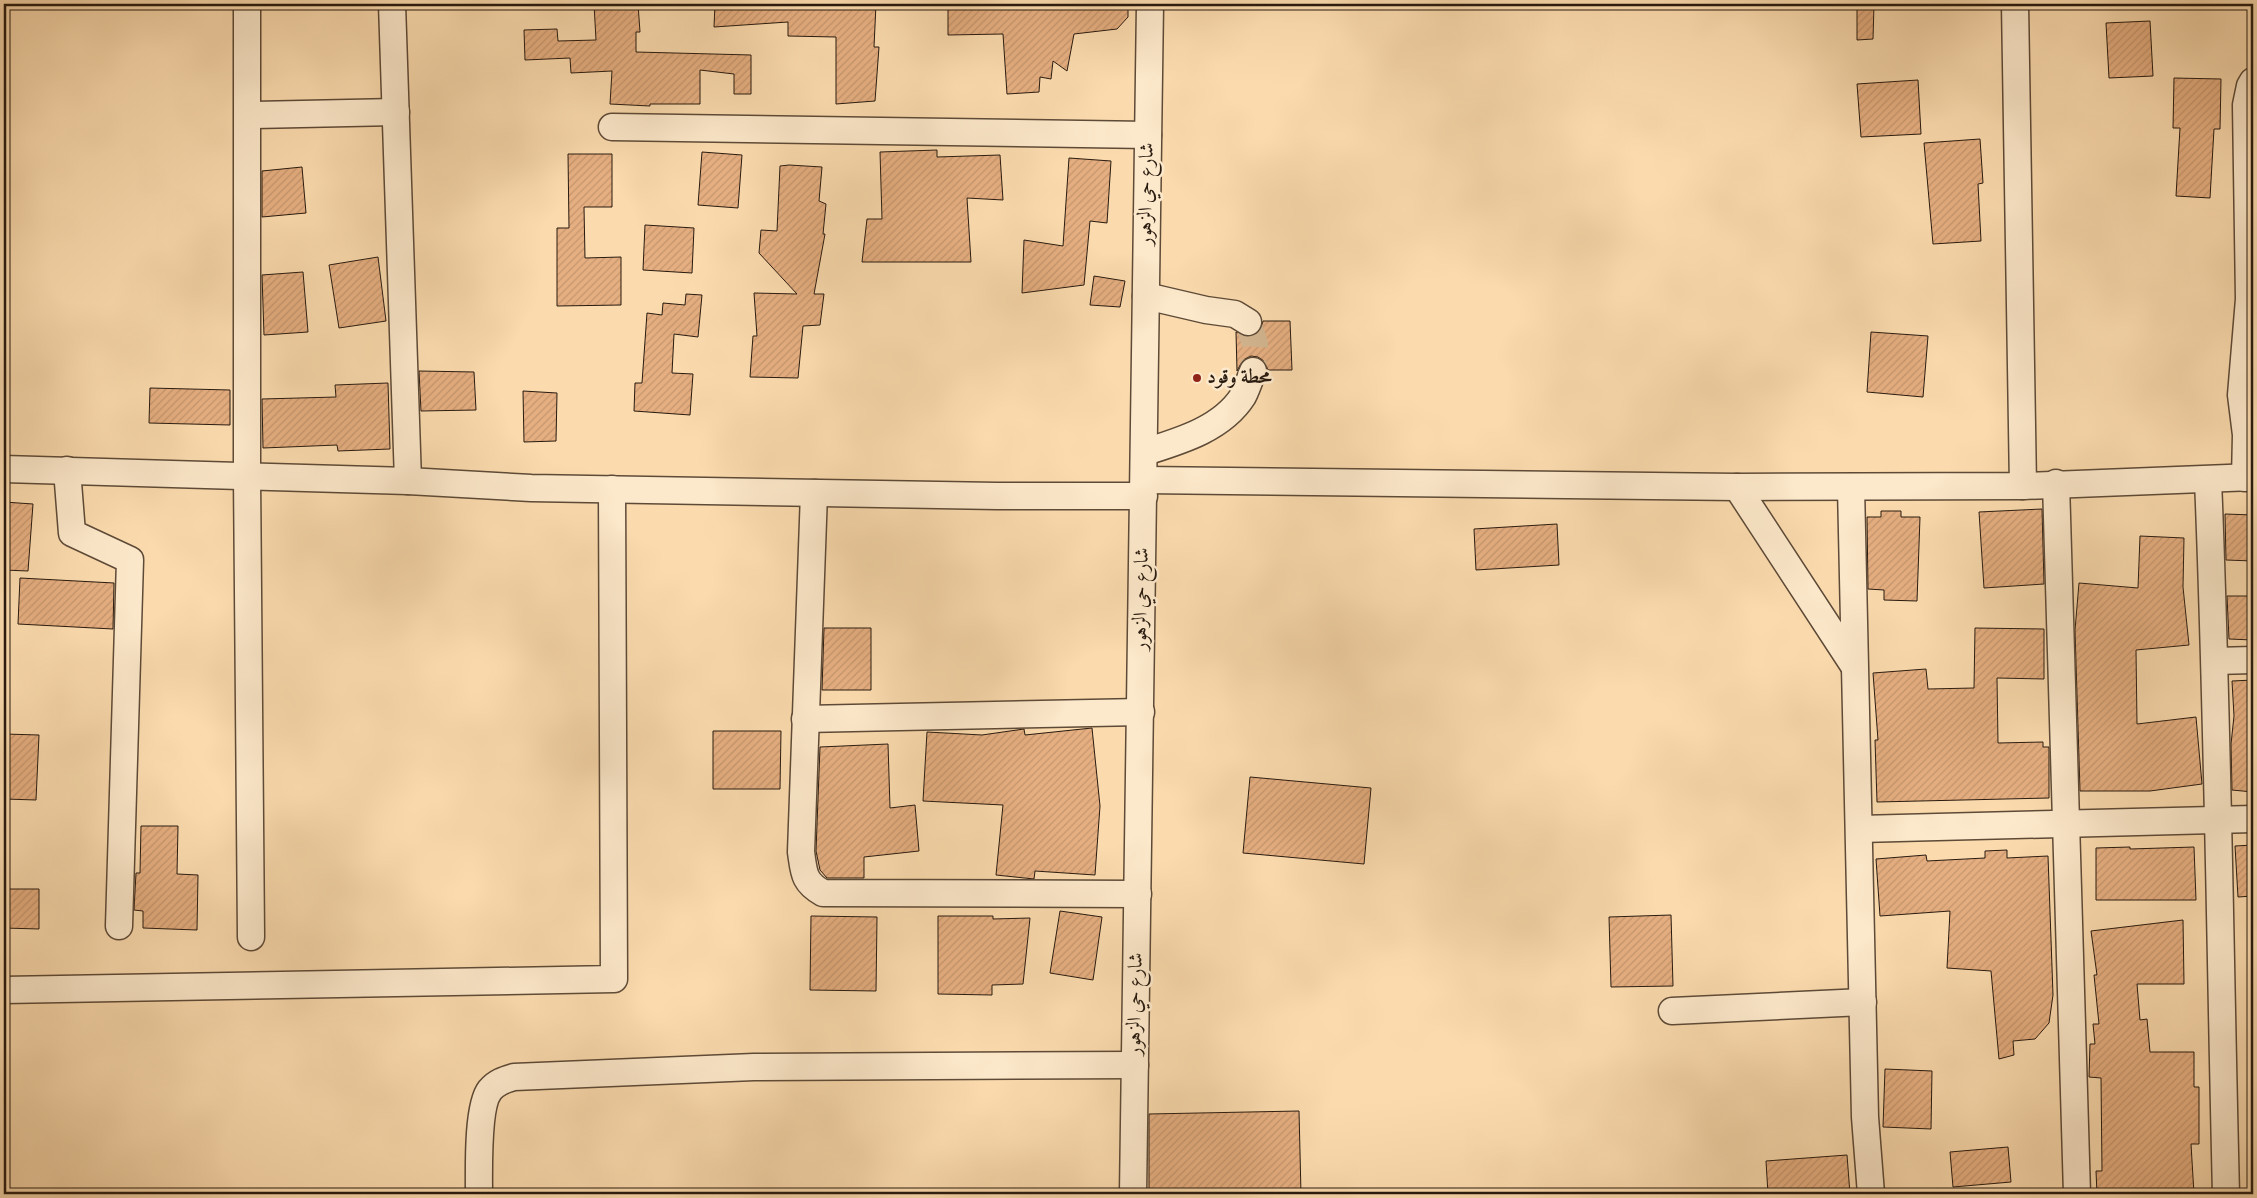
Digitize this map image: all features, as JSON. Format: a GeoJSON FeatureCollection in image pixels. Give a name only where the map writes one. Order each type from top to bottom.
{"type":"FeatureCollection","features":[{"type":"Feature","properties":{"kind":"street"},"geometry":{"type":"LineString","coordinates":[[247,4],[247,476],[251,937]]}},
{"type":"Feature","properties":{"kind":"street"},"geometry":{"type":"LineString","coordinates":[[392,4],[408,481]]}},
{"type":"Feature","properties":{"kind":"street","name":"شارع حي الزهور"},"geometry":{"type":"LineString","coordinates":[[1133,1194],[1150,4]]}},
{"type":"Feature","properties":{"kind":"street"},"geometry":{"type":"LineString","coordinates":[[2015,4],[2023,486]]}},
{"type":"Feature","properties":{"kind":"street"},"geometry":{"type":"LineString","coordinates":[[4,470],[67,470],[408,481],[531,488],[814,493],[1144,488],[2023,486],[2056,483],[2208,480],[2249,477],[2249,428],[2241,395],[2251,299],[2246,105],[2250,86],[2253,82]]}},
{"type":"Feature","properties":{"kind":"street"},"geometry":{"type":"LineString","coordinates":[[248,115],[396,112]]}},
{"type":"Feature","properties":{"kind":"street"},"geometry":{"type":"LineString","coordinates":[[612,127],[1148,135]]}},
{"type":"Feature","properties":{"kind":"street"},"geometry":{"type":"LineString","coordinates":[[1146,296],[1206,310],[1235,314],[1248,322]]}},
{"type":"Feature","properties":{"kind":"street"},"geometry":{"type":"LineString","coordinates":[[1144,452],[1191,437],[1230,412],[1244,395],[1253,371]]}},
{"type":"Feature","properties":{"kind":"street"},"geometry":{"type":"LineString","coordinates":[[67,470],[72,533],[130,560],[119,926]]}},
{"type":"Feature","properties":{"kind":"street"},"geometry":{"type":"LineString","coordinates":[[2208,480],[2215,661],[2216,821],[2226,1194]]}},
{"type":"Feature","properties":{"kind":"street"},"geometry":{"type":"LineString","coordinates":[[2056,483],[2077,1194]]}},
{"type":"Feature","properties":{"kind":"street"},"geometry":{"type":"LineString","coordinates":[[1737,487],[1854,666]]}},
{"type":"Feature","properties":{"kind":"street"},"geometry":{"type":"LineString","coordinates":[[1851,487],[1865,1117],[1871,1194]]}},
{"type":"Feature","properties":{"kind":"street"},"geometry":{"type":"LineString","coordinates":[[4,990],[614,979],[612,489]]}},
{"type":"Feature","properties":{"kind":"street"},"geometry":{"type":"LineString","coordinates":[[814,493],[801,852],[805,876],[811,886],[822,893],[1138,894]]}},
{"type":"Feature","properties":{"kind":"street"},"geometry":{"type":"LineString","coordinates":[[2215,661],[2253,660]]}},
{"type":"Feature","properties":{"kind":"street"},"geometry":{"type":"LineString","coordinates":[[805,719],[1141,712]]}},
{"type":"Feature","properties":{"kind":"street"},"geometry":{"type":"LineString","coordinates":[[1860,830],[2067,822],[2253,819]]}},
{"type":"Feature","properties":{"kind":"street"},"geometry":{"type":"LineString","coordinates":[[1672,1011],[1863,1002]]}},
{"type":"Feature","properties":{"kind":"street"},"geometry":{"type":"LineString","coordinates":[[479,1194],[482,1112],[488,1092],[499,1081],[514,1077],[754,1067],[1135,1066]]}},
{"type":"Feature","properties":{"kind":"building"},"geometry":{"type":"Polygon","coordinates":[[[594,4],[638,4],[640,32],[636,32],[636,52],[751,55],[751,94],[734,94],[734,74],[700,70],[700,104],[650,104],[650,106],[610,104],[612,71],[571,73],[570,58],[525,60],[524,30],[557,29],[558,41],[596,40],[594,4]]]}},
{"type":"Feature","properties":{"kind":"building"},"geometry":{"type":"Polygon","coordinates":[[[715,4],[876,4],[874,47],[879,47],[875,101],[836,104],[836,37],[788,36],[788,22],[714,27],[715,4]]]}},
{"type":"Feature","properties":{"kind":"building"},"geometry":{"type":"Polygon","coordinates":[[[948,4],[1128,4],[1128,17],[1117,29],[1074,34],[1067,71],[1053,61],[1051,79],[1040,77],[1039,92],[1007,94],[1003,34],[948,35],[948,4]]]}},
{"type":"Feature","properties":{"kind":"building"},"geometry":{"type":"Polygon","coordinates":[[[1857,4],[1874,4],[1873,39],[1857,40],[1857,4]]]}},
{"type":"Feature","properties":{"kind":"building"},"geometry":{"type":"Polygon","coordinates":[[[2150,21],[2153,76],[2109,78],[2106,23],[2150,21]]]}},
{"type":"Feature","properties":{"kind":"building"},"geometry":{"type":"Polygon","coordinates":[[[2174,78],[2221,79],[2220,129],[2214,129],[2210,198],[2176,196],[2180,128],[2173,128],[2174,78]]]}},
{"type":"Feature","properties":{"kind":"building"},"geometry":{"type":"Polygon","coordinates":[[[1918,80],[1921,134],[1861,137],[1857,84],[1918,80]]]}},
{"type":"Feature","properties":{"kind":"building"},"geometry":{"type":"Polygon","coordinates":[[[1980,139],[1983,183],[1978,184],[1981,241],[1933,244],[1924,143],[1980,139]]]}},
{"type":"Feature","properties":{"kind":"building"},"geometry":{"type":"Polygon","coordinates":[[[937,150],[937,157],[1000,155],[1003,200],[967,198],[971,262],[862,262],[867,219],[882,219],[880,152],[937,150]]]}},
{"type":"Feature","properties":{"kind":"building"},"geometry":{"type":"Polygon","coordinates":[[[702,152],[742,155],[738,208],[698,205],[702,152]]]}},
{"type":"Feature","properties":{"kind":"building"},"geometry":{"type":"Polygon","coordinates":[[[568,154],[612,154],[612,207],[584,207],[585,258],[621,257],[621,305],[557,306],[557,228],[569,228],[568,154]]]}},
{"type":"Feature","properties":{"kind":"building"},"geometry":{"type":"Polygon","coordinates":[[[1069,158],[1111,161],[1107,223],[1090,221],[1084,285],[1022,293],[1024,240],[1063,246],[1069,158]]]}},
{"type":"Feature","properties":{"kind":"building"},"geometry":{"type":"Polygon","coordinates":[[[780,166],[822,167],[819,201],[826,204],[823,234],[825,234],[814,294],[824,294],[820,325],[803,326],[798,378],[750,377],[753,336],[757,336],[754,293],[797,294],[759,253],[761,230],[777,231],[780,166]]]}},
{"type":"Feature","properties":{"kind":"building"},"geometry":{"type":"Polygon","coordinates":[[[302,167],[306,213],[262,217],[262,171],[302,167]]]}},
{"type":"Feature","properties":{"kind":"building"},"geometry":{"type":"Polygon","coordinates":[[[645,225],[694,228],[692,273],[643,270],[645,225]]]}},
{"type":"Feature","properties":{"kind":"building"},"geometry":{"type":"Polygon","coordinates":[[[378,257],[386,321],[339,328],[329,265],[378,257]]]}},
{"type":"Feature","properties":{"kind":"building"},"geometry":{"type":"Polygon","coordinates":[[[303,272],[308,332],[264,335],[262,275],[303,272]]]}},
{"type":"Feature","properties":{"kind":"building"},"geometry":{"type":"Polygon","coordinates":[[[1094,276],[1125,281],[1120,307],[1090,305],[1094,276]]]}},
{"type":"Feature","properties":{"kind":"building"},"geometry":{"type":"Polygon","coordinates":[[[686,294],[702,295],[698,337],[674,334],[672,373],[693,374],[690,415],[634,411],[635,383],[642,383],[647,313],[662,315],[663,303],[685,305],[686,294]]]}},
{"type":"Feature","properties":{"kind":"building"},"geometry":{"type":"Polygon","coordinates":[[[1263,321],[1290,321],[1292,370],[1268,370],[1264,361],[1258,357],[1251,356],[1243,360],[1237,371],[1236,332],[1247,337],[1255,335],[1261,329],[1263,321]]]}},
{"type":"Feature","properties":{"kind":"building"},"geometry":{"type":"Polygon","coordinates":[[[1871,332],[1928,336],[1923,397],[1867,392],[1871,332]]]}},
{"type":"Feature","properties":{"kind":"building"},"geometry":{"type":"Polygon","coordinates":[[[419,371],[474,372],[476,410],[421,411],[419,371]]]}},
{"type":"Feature","properties":{"kind":"building"},"geometry":{"type":"Polygon","coordinates":[[[388,383],[390,449],[338,451],[337,445],[263,448],[262,399],[336,397],[335,385],[388,383]]]}},
{"type":"Feature","properties":{"kind":"building"},"geometry":{"type":"Polygon","coordinates":[[[150,388],[230,390],[230,425],[149,423],[150,388]]]}},
{"type":"Feature","properties":{"kind":"building"},"geometry":{"type":"Polygon","coordinates":[[[523,391],[557,393],[556,441],[524,442],[523,391]]]}},
{"type":"Feature","properties":{"kind":"building"},"geometry":{"type":"Polygon","coordinates":[[[4,502],[33,504],[28,571],[4,570],[4,502]]]}},
{"type":"Feature","properties":{"kind":"building"},"geometry":{"type":"Polygon","coordinates":[[[2042,509],[2044,584],[1984,588],[1979,512],[2042,509]]]}},
{"type":"Feature","properties":{"kind":"building"},"geometry":{"type":"Polygon","coordinates":[[[1881,511],[1901,511],[1901,517],[1920,517],[1917,601],[1884,600],[1884,590],[1868,589],[1867,517],[1881,517],[1881,511]]]}},
{"type":"Feature","properties":{"kind":"building"},"geometry":{"type":"Polygon","coordinates":[[[2225,514],[2253,515],[2253,561],[2226,560],[2225,514]]]}},
{"type":"Feature","properties":{"kind":"building"},"geometry":{"type":"Polygon","coordinates":[[[1557,524],[1559,565],[1476,570],[1474,529],[1557,524]]]}},
{"type":"Feature","properties":{"kind":"building"},"geometry":{"type":"Polygon","coordinates":[[[2140,536],[2184,538],[2183,587],[2189,645],[2136,650],[2137,724],[2196,717],[2202,784],[2150,791],[2080,791],[2075,630],[2079,583],[2138,588],[2140,536]]]}},
{"type":"Feature","properties":{"kind":"building"},"geometry":{"type":"Polygon","coordinates":[[[20,578],[114,583],[113,629],[18,624],[20,578]]]}},
{"type":"Feature","properties":{"kind":"building"},"geometry":{"type":"Polygon","coordinates":[[[2227,596],[2253,596],[2253,640],[2229,639],[2227,596]]]}},
{"type":"Feature","properties":{"kind":"building"},"geometry":{"type":"Polygon","coordinates":[[[824,628],[871,628],[871,690],[822,690],[824,628]]]}},
{"type":"Feature","properties":{"kind":"building"},"geometry":{"type":"Polygon","coordinates":[[[1975,628],[2044,629],[2044,679],[1997,678],[1998,743],[2043,742],[2043,747],[2049,747],[2049,798],[1877,802],[1875,740],[1878,740],[1873,673],[1926,669],[1928,689],[1974,688],[1975,628]]]}},
{"type":"Feature","properties":{"kind":"building"},"geometry":{"type":"Polygon","coordinates":[[[2253,680],[2253,792],[2232,790],[2231,744],[2234,716],[2232,681],[2253,680]]]}},
{"type":"Feature","properties":{"kind":"building"},"geometry":{"type":"Polygon","coordinates":[[[1092,728],[1100,806],[1095,875],[1035,871],[1034,879],[996,875],[1003,805],[923,801],[927,732],[982,735],[1024,729],[1025,735],[1092,728]]]}},
{"type":"Feature","properties":{"kind":"building"},"geometry":{"type":"Polygon","coordinates":[[[713,731],[781,731],[780,789],[713,789],[713,731]]]}},
{"type":"Feature","properties":{"kind":"building"},"geometry":{"type":"Polygon","coordinates":[[[4,734],[39,735],[36,800],[5,799],[4,734]]]}},
{"type":"Feature","properties":{"kind":"building"},"geometry":{"type":"Polygon","coordinates":[[[888,744],[890,808],[915,805],[919,851],[864,857],[864,878],[827,878],[820,870],[816,851],[820,747],[888,744]]]}},
{"type":"Feature","properties":{"kind":"building"},"geometry":{"type":"Polygon","coordinates":[[[1250,777],[1371,788],[1364,864],[1243,853],[1250,777]]]}},
{"type":"Feature","properties":{"kind":"building"},"geometry":{"type":"Polygon","coordinates":[[[141,826],[178,826],[177,874],[198,875],[197,930],[143,928],[143,911],[134,910],[136,873],[140,873],[141,826]]]}},
{"type":"Feature","properties":{"kind":"building"},"geometry":{"type":"Polygon","coordinates":[[[2253,845],[2253,896],[2238,897],[2235,846],[2253,845]]]}},
{"type":"Feature","properties":{"kind":"building"},"geometry":{"type":"Polygon","coordinates":[[[2130,847],[2130,849],[2194,847],[2196,900],[2096,900],[2096,848],[2130,847]]]}},
{"type":"Feature","properties":{"kind":"building"},"geometry":{"type":"Polygon","coordinates":[[[2007,850],[2007,858],[2048,856],[2053,995],[2049,1023],[2035,1039],[2013,1041],[2014,1055],[1999,1059],[1991,971],[1947,968],[1950,911],[1880,916],[1876,859],[1926,855],[1927,861],[1985,858],[1985,851],[2007,850]]]}},
{"type":"Feature","properties":{"kind":"building"},"geometry":{"type":"Polygon","coordinates":[[[4,889],[39,889],[39,929],[4,928],[4,889]]]}},
{"type":"Feature","properties":{"kind":"building"},"geometry":{"type":"Polygon","coordinates":[[[1060,911],[1102,917],[1093,980],[1050,973],[1060,911]]]}},
{"type":"Feature","properties":{"kind":"building"},"geometry":{"type":"Polygon","coordinates":[[[1671,915],[1673,986],[1611,987],[1609,917],[1671,915]]]}},
{"type":"Feature","properties":{"kind":"building"},"geometry":{"type":"Polygon","coordinates":[[[811,916],[877,917],[876,991],[810,990],[811,916]]]}},
{"type":"Feature","properties":{"kind":"building"},"geometry":{"type":"Polygon","coordinates":[[[938,916],[993,916],[993,919],[1030,918],[1023,984],[992,985],[992,995],[938,994],[938,916]]]}},
{"type":"Feature","properties":{"kind":"building"},"geometry":{"type":"Polygon","coordinates":[[[2183,920],[2184,984],[2137,984],[2140,1020],[2147,1019],[2150,1052],[2194,1052],[2194,1087],[2199,1087],[2199,1144],[2191,1144],[2194,1194],[2097,1194],[2096,1171],[2102,1171],[2101,1078],[2089,1077],[2090,1044],[2095,1044],[2093,1024],[2099,1024],[2094,975],[2097,975],[2091,931],[2183,920]]]}},
{"type":"Feature","properties":{"kind":"building"},"geometry":{"type":"Polygon","coordinates":[[[1885,1069],[1932,1071],[1931,1129],[1883,1127],[1885,1069]]]}},
{"type":"Feature","properties":{"kind":"building"},"geometry":{"type":"Polygon","coordinates":[[[1299,1111],[1301,1194],[1149,1194],[1149,1114],[1299,1111]]]}},
{"type":"Feature","properties":{"kind":"building"},"geometry":{"type":"Polygon","coordinates":[[[2008,1147],[2011,1182],[1953,1187],[1950,1152],[2008,1147]]]}},
{"type":"Feature","properties":{"kind":"building"},"geometry":{"type":"Polygon","coordinates":[[[1847,1155],[1850,1194],[1768,1194],[1766,1161],[1847,1155]]]}},
{"type":"Feature","properties":{"kind":"tunnel"},"geometry":{"type":"LineString","coordinates":[[1248,322],[1255,344],[1253,371]]}},
{"type":"Feature","properties":{"kind":"place","name":"محطة وقود"},"geometry":{"type":"Point","coordinates":[1197,378]}}]}
